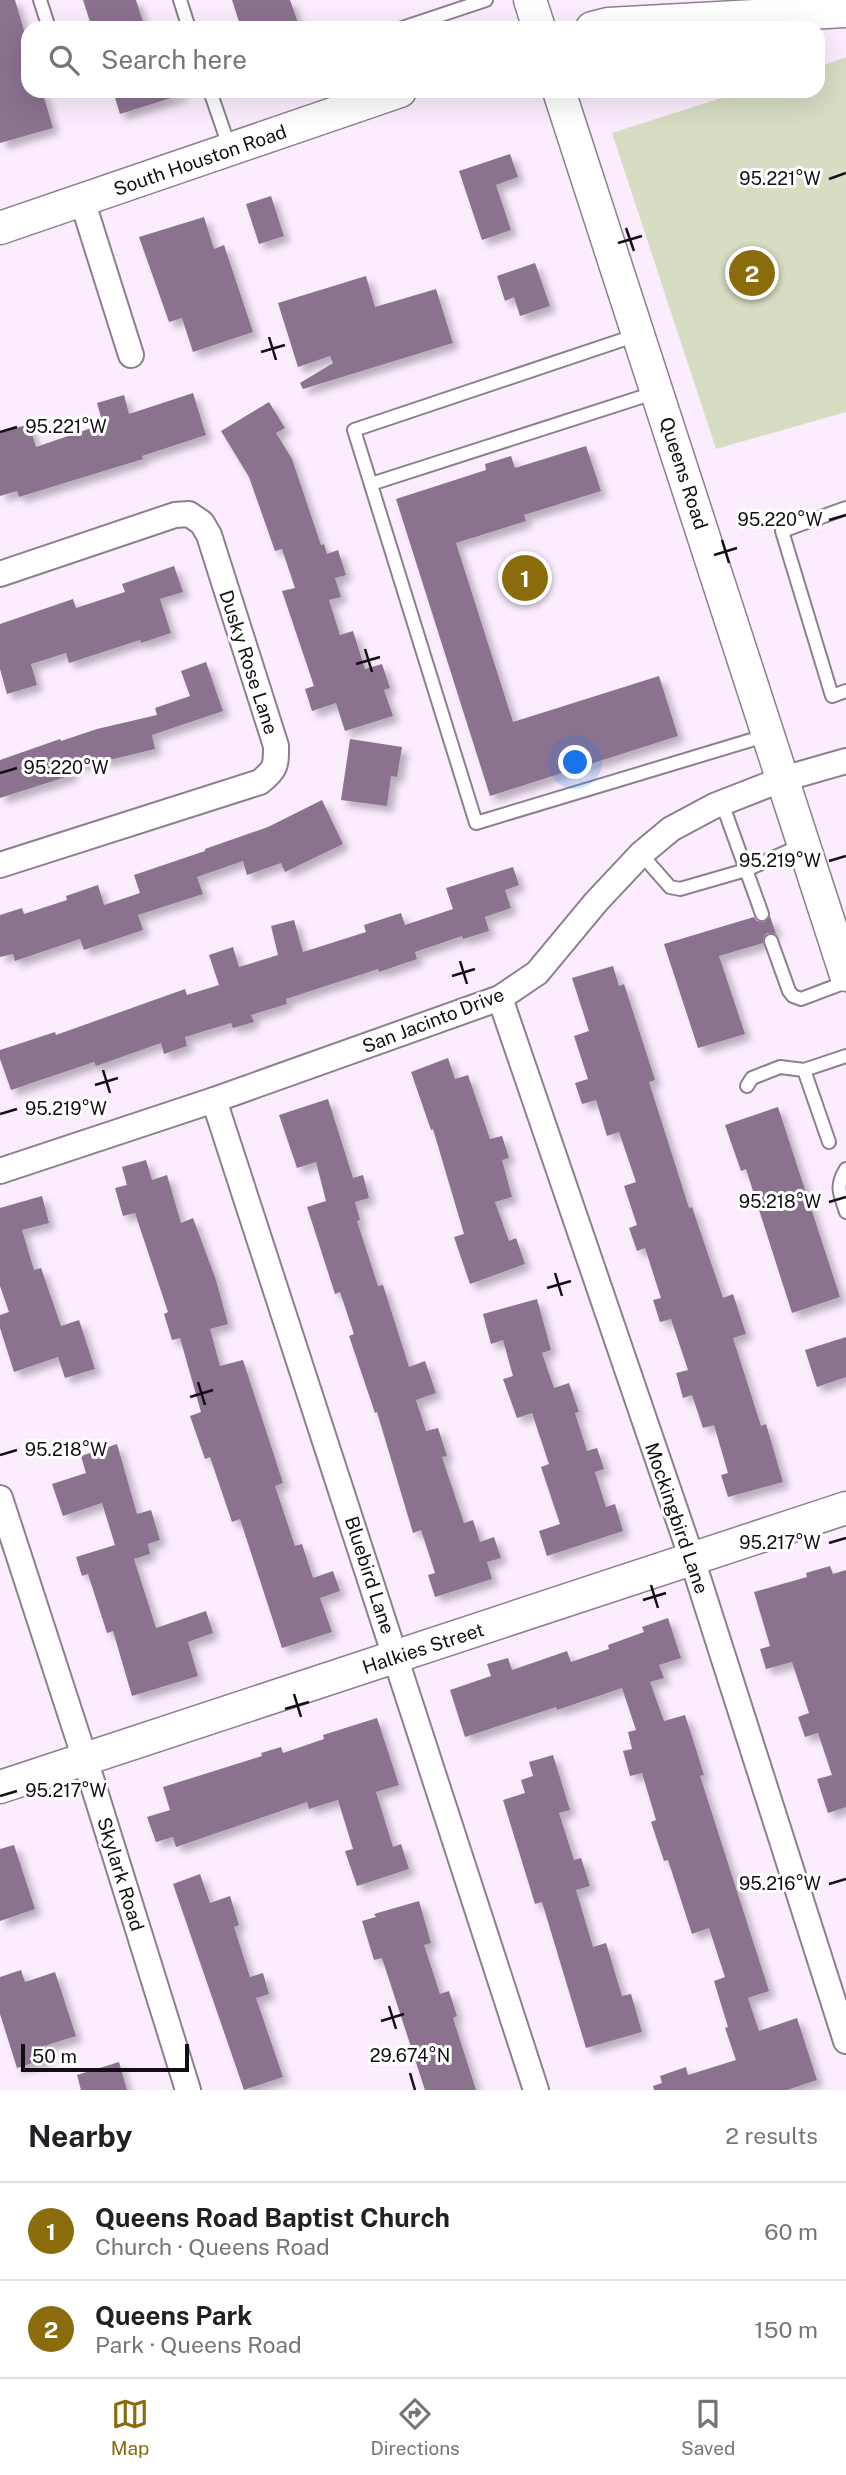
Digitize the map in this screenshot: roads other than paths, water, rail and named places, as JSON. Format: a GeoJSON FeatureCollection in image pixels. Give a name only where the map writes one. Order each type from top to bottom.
{"type":"FeatureCollection","features":[{"type":"Feature","properties":{"kind":"street"},"geometry":{"type":"LineString","coordinates":[[530,0],[537,21]]}},
{"type":"Feature","properties":{"kind":"street"},"geometry":{"type":"LineString","coordinates":[[663,21],[846,11]]}},
{"type":"Feature","properties":{"kind":"street","name":"South Houston Road"},"geometry":{"type":"LineString","coordinates":[[0,228],[229,149],[340,106],[372,98]]}},
{"type":"Feature","properties":{"kind":"street","name":"Queens Road"},"geometry":{"type":"LineString","coordinates":[[561,98],[846,975]]}},
{"type":"Feature","properties":{"kind":"street"},"geometry":{"type":"LineString","coordinates":[[82,200],[131,355]]}},
{"type":"Feature","properties":{"kind":"street","name":"Dusky Rose Lane"},"geometry":{"type":"LineString","coordinates":[[0,574],[175,515],[189,513],[202,523],[209,535],[276,746],[276,760],[274,771],[260,782],[0,865]]}},
{"type":"Feature","properties":{"kind":"street","name":"San Jacinto Drive"},"geometry":{"type":"LineString","coordinates":[[0,1171],[214,1100],[500,998],[537,972],[596,902],[641,854],[671,829],[722,803],[783,779],[846,761]]}},
{"type":"Feature","properties":{"kind":"street","name":"Mockingbird Lane"},"geometry":{"type":"LineString","coordinates":[[500,998],[692,1559],[846,2041]]}},
{"type":"Feature","properties":{"kind":"street","name":"Bluebird Lane"},"geometry":{"type":"LineString","coordinates":[[214,1100],[536,2090]]}},
{"type":"Feature","properties":{"kind":"street","name":"Skylark Road"},"geometry":{"type":"LineString","coordinates":[[0,1498],[188,2090]]}},
{"type":"Feature","properties":{"kind":"street","name":"Halkies Street"},"geometry":{"type":"LineString","coordinates":[[0,1787],[846,1508]]}},
{"type":"Feature","properties":{"kind":"lane"},"geometry":{"type":"LineString","coordinates":[[40,0],[46,21]]}},
{"type":"Feature","properties":{"kind":"lane"},"geometry":{"type":"LineString","coordinates":[[180,0],[188,21]]}},
{"type":"Feature","properties":{"kind":"lane"},"geometry":{"type":"LineString","coordinates":[[423,21],[486,0]]}},
{"type":"Feature","properties":{"kind":"lane"},"geometry":{"type":"LineString","coordinates":[[212,98],[229,149]]}},
{"type":"Feature","properties":{"kind":"lane"},"geometry":{"type":"LineString","coordinates":[[639,334],[355,430],[476,823],[768,735]]}},
{"type":"Feature","properties":{"kind":"lane"},"geometry":{"type":"LineString","coordinates":[[371,484],[658,392]]}},
{"type":"Feature","properties":{"kind":"lane"},"geometry":{"type":"LineString","coordinates":[[846,508],[782,531],[832,696],[846,691]]}},
{"type":"Feature","properties":{"kind":"lane"},"geometry":{"type":"LineString","coordinates":[[722,803],[762,914]]}},
{"type":"Feature","properties":{"kind":"lane"},"geometry":{"type":"LineString","coordinates":[[641,854],[670,887],[680,889],[746,870],[804,844]]}},
{"type":"Feature","properties":{"kind":"lane"},"geometry":{"type":"LineString","coordinates":[[771,941],[793,996],[801,999],[846,982]]}},
{"type":"Feature","properties":{"kind":"lane"},"geometry":{"type":"LineString","coordinates":[[747,1086],[752,1078],[780,1067],[804,1070],[846,1056]]}},
{"type":"Feature","properties":{"kind":"lane"},"geometry":{"type":"LineString","coordinates":[[804,1070],[829,1142]]}},
{"type":"Feature","properties":{"kind":"lane"},"geometry":{"type":"LineString","coordinates":[[846,1169],[839,1180],[839,1191],[846,1212]]}},
{"type":"Feature","properties":{"kind":"place","name":"Queens Park"},"geometry":{"type":"Point","coordinates":[752,273]}},
{"type":"Feature","properties":{"kind":"place","name":"Queens Road Baptist Church"},"geometry":{"type":"Point","coordinates":[525,578]}}]}
